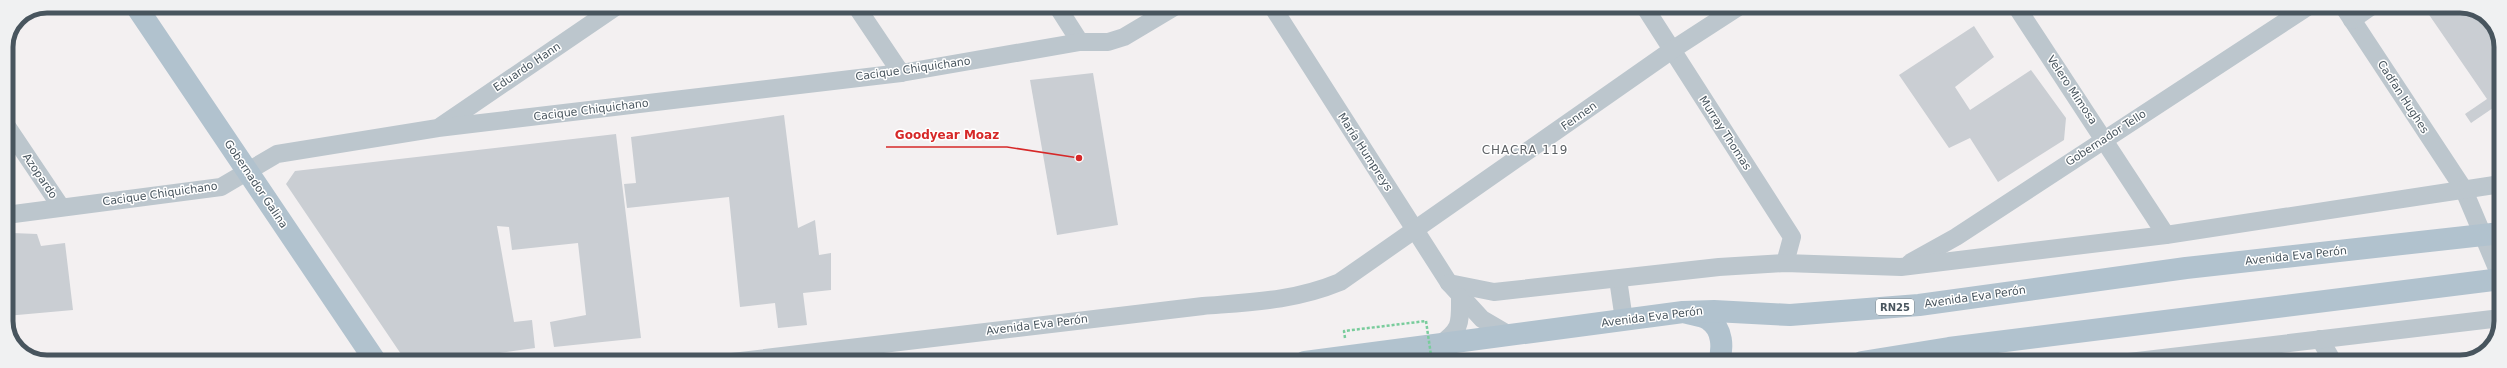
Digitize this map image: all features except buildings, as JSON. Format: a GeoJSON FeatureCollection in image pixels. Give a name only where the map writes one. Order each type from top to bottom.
{"type":"FeatureCollection","features":[{"type":"Feature","properties":{"kind":"main road","name":"Gobernador Galina"},"geometry":{"type":"LineString","coordinates":[[141,13],[371,355]]}},
{"type":"Feature","properties":{"kind":"main road","name":"Avenida Eva Perón"},"geometry":{"type":"LineString","coordinates":[[1408,355],[1423,354],[1511,336],[1683,312],[1725,311],[1790,315],[1919,305],[2186,268],[2492,234]]}},
{"type":"Feature","properties":{"kind":"main road"},"geometry":{"type":"LineString","coordinates":[[1906,355],[1957,347],[2494,279]]}},
{"type":"Feature","properties":{"kind":"main road"},"geometry":{"type":"LineString","coordinates":[[1683,312],[1709,320],[1716,329],[1723,347],[1721,355]]}},
{"type":"Feature","properties":{"kind":"street","name":"Eduardo Hann"},"geometry":{"type":"LineString","coordinates":[[438,128],[607,13]]}},
{"type":"Feature","properties":{"kind":"street"},"geometry":{"type":"LineString","coordinates":[[861,13],[901,73]]}},
{"type":"Feature","properties":{"kind":"street"},"geometry":{"type":"LineString","coordinates":[[1061,13],[1080,42]]}},
{"type":"Feature","properties":{"kind":"street","name":"Cacique Chiquichano"},"geometry":{"type":"LineString","coordinates":[[13,214],[221,187],[277,154],[438,128],[901,73],[1080,42],[1108,42],[1124,37],[1164,13]]}},
{"type":"Feature","properties":{"kind":"street","name":"María Humpreys"},"geometry":{"type":"LineString","coordinates":[[1276,13],[1454,290],[1482,319],[1511,336]]}},
{"type":"Feature","properties":{"kind":"street","name":"Murray Thomas"},"geometry":{"type":"LineString","coordinates":[[1648,13],[1792,237],[1785,263]]}},
{"type":"Feature","properties":{"kind":"street","name":"Fennen"},"geometry":{"type":"LineString","coordinates":[[1340,282],[1672,50],[1729,13]]}},
{"type":"Feature","properties":{"kind":"street","name":"Velero Mimosa"},"geometry":{"type":"LineString","coordinates":[[2021,13],[2104,138],[2166,235]]}},
{"type":"Feature","properties":{"kind":"street","name":"Gobernador Tello"},"geometry":{"type":"LineString","coordinates":[[1901,267],[1956,237],[2104,138],[2298,13]]}},
{"type":"Feature","properties":{"kind":"street","name":"Cadfan Hughes"},"geometry":{"type":"LineString","coordinates":[[2348,13],[2492,234]]}},
{"type":"Feature","properties":{"kind":"street","name":"Azopardo"},"geometry":{"type":"LineString","coordinates":[[13,136],[61,208]]}},
{"type":"Feature","properties":{"kind":"street"},"geometry":{"type":"LineString","coordinates":[[1423,354],[1453,335],[1460,324],[1454,290],[1494,292],[1719,267],[1785,263],[1901,267],[2166,235],[2463,188],[2494,185]]}},
{"type":"Feature","properties":{"kind":"street"},"geometry":{"type":"LineString","coordinates":[[1618,279],[1624,320]]}},
{"type":"Feature","properties":{"kind":"street","name":"Avenida Eva Perón"},"geometry":{"type":"LineString","coordinates":[[791,355],[1203,306],[1281,300],[1315,292],[1340,282]]}},
{"type":"Feature","properties":{"kind":"street"},"geometry":{"type":"LineString","coordinates":[[2223,355],[2320,339],[2494,319]]}},
{"type":"Feature","properties":{"kind":"street"},"geometry":{"type":"LineString","coordinates":[[2320,339],[2325,355]]}},
{"type":"Feature","properties":{"kind":"path"},"geometry":{"type":"LineString","coordinates":[[1352,337],[1345,338],[1344,332],[1426,320],[1423,354]]}},
{"type":"Feature","properties":{"kind":"place","name":"Goodyear Moaz"},"geometry":{"type":"Point","coordinates":[1079,158]}},
{"type":"Feature","properties":{"kind":"district","name":"CHACRA 119"},"geometry":{"type":"Point","coordinates":[1525,150]}}]}
